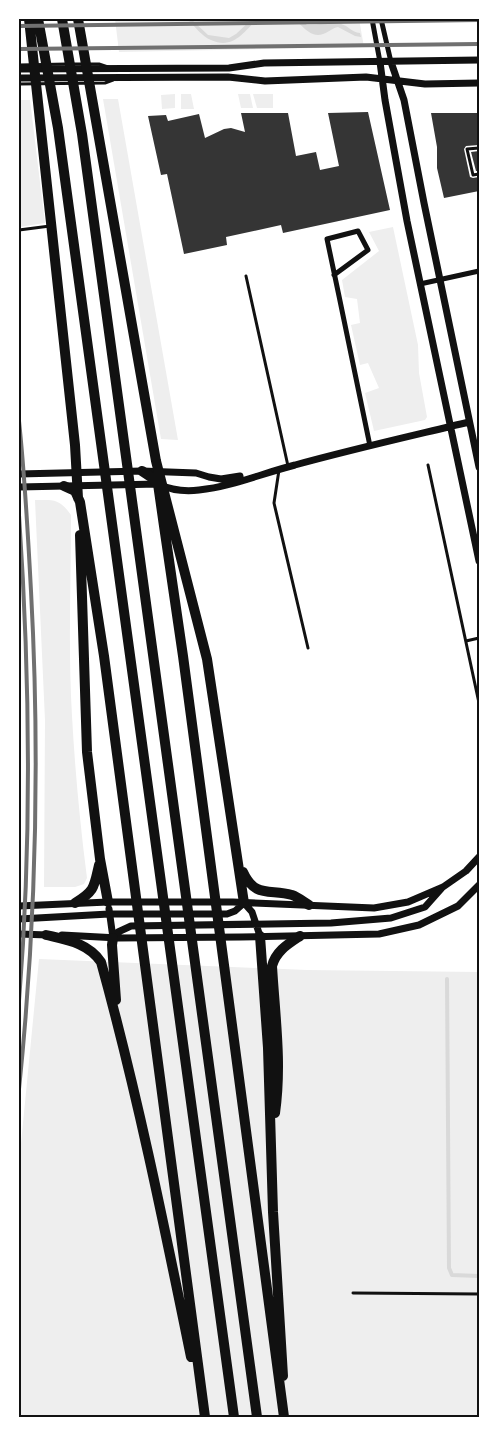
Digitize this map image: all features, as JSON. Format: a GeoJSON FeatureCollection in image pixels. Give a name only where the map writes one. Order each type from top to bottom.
{"type":"FeatureCollection","features":[{"type":"Feature","properties":{"kind":"highway"},"geometry":{"type":"LineString","coordinates":[[28,19],[75,445],[87,752],[100,859],[113,902]]}},
{"type":"Feature","properties":{"kind":"highway"},"geometry":{"type":"LineString","coordinates":[[38,19],[58,128],[234,1417]]}},
{"type":"Feature","properties":{"kind":"highway"},"geometry":{"type":"LineString","coordinates":[[62,19],[82,134],[257,1417]]}},
{"type":"Feature","properties":{"kind":"highway"},"geometry":{"type":"LineString","coordinates":[[78,19],[156,461],[207,659],[244,903]]}},
{"type":"Feature","properties":{"kind":"highway"},"geometry":{"type":"LineString","coordinates":[[142,471],[158,484],[183,656],[285,1417]]}},
{"type":"Feature","properties":{"kind":"highway"},"geometry":{"type":"LineString","coordinates":[[64,486],[75,492],[80,502],[104,656],[204,1417]]}},
{"type":"Feature","properties":{"kind":"highway"},"geometry":{"type":"LineString","coordinates":[[235,838],[243,872],[249,884],[258,890],[294,895],[309,905]]}},
{"type":"Feature","properties":{"kind":"highway"},"geometry":{"type":"LineString","coordinates":[[75,903],[89,894],[95,886],[100,859]]}},
{"type":"Feature","properties":{"kind":"highway"},"geometry":{"type":"LineString","coordinates":[[46,935],[83,945],[95,953],[101,962],[119,1026],[163,1220],[204,1417]]}},
{"type":"Feature","properties":{"kind":"highway"},"geometry":{"type":"LineString","coordinates":[[116,936],[112,945],[119,1026]]}},
{"type":"Feature","properties":{"kind":"highway"},"geometry":{"type":"LineString","coordinates":[[260,936],[285,1417]]}},
{"type":"Feature","properties":{"kind":"highway"},"geometry":{"type":"LineString","coordinates":[[272,1139],[279,1084],[272,966],[274,957],[285,946],[300,936]]}},
{"type":"Feature","properties":{"kind":"street"},"geometry":{"type":"LineString","coordinates":[[372,19],[393,147],[420,284],[479,560]]}},
{"type":"Feature","properties":{"kind":"street"},"geometry":{"type":"LineString","coordinates":[[381,19],[391,62],[404,100],[479,467]]}},
{"type":"Feature","properties":{"kind":"street"},"geometry":{"type":"LineString","coordinates":[[19,69],[232,67],[264,63],[479,60]]}},
{"type":"Feature","properties":{"kind":"street"},"geometry":{"type":"LineString","coordinates":[[19,78],[228,77],[266,81],[382,78],[425,84],[479,83]]}},
{"type":"Feature","properties":{"kind":"street"},"geometry":{"type":"LineString","coordinates":[[334,275],[368,250],[358,232],[327,239],[334,275],[370,446]]}},
{"type":"Feature","properties":{"kind":"street"},"geometry":{"type":"LineString","coordinates":[[420,284],[479,271]]}},
{"type":"Feature","properties":{"kind":"street"},"geometry":{"type":"LineString","coordinates":[[19,487],[158,484],[169,489],[199,490],[279,470],[288,466],[469,422]]}},
{"type":"Feature","properties":{"kind":"street"},"geometry":{"type":"LineString","coordinates":[[19,474],[142,471],[196,473],[221,478],[262,474]]}},
{"type":"Feature","properties":{"kind":"street"},"geometry":{"type":"LineString","coordinates":[[19,906],[113,902],[232,902],[374,908],[408,902],[442,887],[466,870],[479,857]]}},
{"type":"Feature","properties":{"kind":"street"},"geometry":{"type":"LineString","coordinates":[[19,934],[241,937],[379,934],[419,924],[458,906],[479,886]]}},
{"type":"Feature","properties":{"kind":"street"},"geometry":{"type":"LineString","coordinates":[[116,936],[131,926],[331,923],[390,918],[426,907],[442,887]]}},
{"type":"Feature","properties":{"kind":"street"},"geometry":{"type":"LineString","coordinates":[[113,902],[109,914],[116,936]]}},
{"type":"Feature","properties":{"kind":"street"},"geometry":{"type":"LineString","coordinates":[[19,919],[118,913],[228,914],[244,903]]}},
{"type":"Feature","properties":{"kind":"street"},"geometry":{"type":"LineString","coordinates":[[244,903],[252,912],[260,936]]}},
{"type":"Feature","properties":{"kind":"lane"},"geometry":{"type":"LineString","coordinates":[[19,64],[99,64],[111,69]]}},
{"type":"Feature","properties":{"kind":"lane"},"geometry":{"type":"LineString","coordinates":[[19,84],[104,83],[120,77]]}},
{"type":"Feature","properties":{"kind":"lane"},"geometry":{"type":"LineString","coordinates":[[479,148],[467,148],[473,175],[479,174]]}},
{"type":"Feature","properties":{"kind":"lane"},"geometry":{"type":"LineString","coordinates":[[19,230],[51,226]]}},
{"type":"Feature","properties":{"kind":"lane"},"geometry":{"type":"LineString","coordinates":[[246,276],[288,466]]}},
{"type":"Feature","properties":{"kind":"lane"},"geometry":{"type":"LineString","coordinates":[[428,466],[479,703]]}},
{"type":"Feature","properties":{"kind":"lane"},"geometry":{"type":"LineString","coordinates":[[279,470],[274,504],[308,648]]}},
{"type":"Feature","properties":{"kind":"lane"},"geometry":{"type":"LineString","coordinates":[[466,641],[479,638]]}},
{"type":"Feature","properties":{"kind":"lane"},"geometry":{"type":"LineString","coordinates":[[353,1293],[479,1294]]}},
{"type":"Feature","properties":{"kind":"shaded area"},"geometry":{"type":"Polygon","coordinates":[[[115,19],[359,19],[364,47],[119,52],[115,19]]]}},
{"type":"Feature","properties":{"kind":"shaded area"},"geometry":{"type":"Polygon","coordinates":[[[187,19],[191,19],[208,35],[229,38],[252,19],[257,19],[237,38],[226,43],[219,43],[201,34],[187,19]]]}},
{"type":"Feature","properties":{"kind":"shaded area"},"geometry":{"type":"Polygon","coordinates":[[[294,19],[300,19],[307,25],[338,23],[360,33],[361,37],[338,27],[323,34],[315,35],[307,31],[294,19]]]}},
{"type":"Feature","properties":{"kind":"shaded area"},"geometry":{"type":"Polygon","coordinates":[[[175,94],[175,108],[162,109],[161,95],[175,94]]]}},
{"type":"Feature","properties":{"kind":"shaded area"},"geometry":{"type":"Polygon","coordinates":[[[181,94],[191,94],[194,109],[181,109],[181,94]]]}},
{"type":"Feature","properties":{"kind":"shaded area"},"geometry":{"type":"Polygon","coordinates":[[[238,94],[250,94],[253,108],[241,108],[238,94]]]}},
{"type":"Feature","properties":{"kind":"shaded area"},"geometry":{"type":"Polygon","coordinates":[[[253,94],[273,94],[273,108],[257,108],[253,94]]]}},
{"type":"Feature","properties":{"kind":"shaded area"},"geometry":{"type":"Polygon","coordinates":[[[103,99],[118,99],[178,440],[161,439],[103,99]]]}},
{"type":"Feature","properties":{"kind":"shaded area"},"geometry":{"type":"Polygon","coordinates":[[[19,100],[30,100],[45,223],[19,227],[19,100]]]}},
{"type":"Feature","properties":{"kind":"shaded area"},"geometry":{"type":"Polygon","coordinates":[[[393,227],[418,345],[419,373],[427,417],[425,420],[374,431],[365,393],[379,388],[368,363],[360,365],[351,325],[360,323],[357,299],[345,297],[342,280],[379,251],[369,232],[393,227]]]}},
{"type":"Feature","properties":{"kind":"shaded area"},"geometry":{"type":"Polygon","coordinates":[[[35,500],[56,501],[63,505],[71,515],[71,691],[76,777],[87,878],[84,884],[75,887],[44,887],[45,720],[35,500]]]}},
{"type":"Feature","properties":{"kind":"shaded area"},"geometry":{"type":"Polygon","coordinates":[[[19,604],[21,804],[19,844],[19,604]]]}},
{"type":"Feature","properties":{"kind":"shaded area"},"geometry":{"type":"Polygon","coordinates":[[[39,959],[307,970],[479,972],[479,1417],[19,1417],[19,1164],[39,959]]]}},
{"type":"Feature","properties":{"kind":"building"},"geometry":{"type":"Polygon","coordinates":[[[368,112],[390,210],[283,233],[281,225],[226,237],[227,245],[184,254],[167,174],[161,175],[148,116],[166,115],[168,121],[199,114],[205,138],[224,129],[231,128],[245,132],[241,113],[288,113],[296,156],[316,152],[320,170],[339,166],[328,113],[368,112]]]}},
{"type":"Feature","properties":{"kind":"building"},"geometry":{"type":"Polygon","coordinates":[[[431,113],[479,113],[479,145],[466,146],[464,149],[470,177],[479,177],[479,191],[444,198],[437,168],[437,147],[431,113]]]}},
{"type":"Feature","properties":{"kind":"building"},"geometry":{"type":"Polygon","coordinates":[[[479,151],[479,171],[476,171],[471,152],[479,151]]]}},
{"type":"Feature","properties":{"kind":"waterway"},"geometry":{"type":"LineString","coordinates":[[447,979],[449,1268],[452,1275],[479,1276]]}},
{"type":"Feature","properties":{"kind":"railway"},"geometry":{"type":"LineString","coordinates":[[19,26],[479,20]]}},
{"type":"Feature","properties":{"kind":"railway"},"geometry":{"type":"LineString","coordinates":[[19,49],[479,44]]}},
{"type":"Feature","properties":{"kind":"railway"},"geometry":{"type":"LineString","coordinates":[[19,421],[25,485],[34,653],[36,778],[33,903],[19,1089]]}},
{"type":"Feature","properties":{"kind":"railway"},"geometry":{"type":"LineString","coordinates":[[19,515],[23,576],[28,758],[26,880],[19,1001]]}}]}
